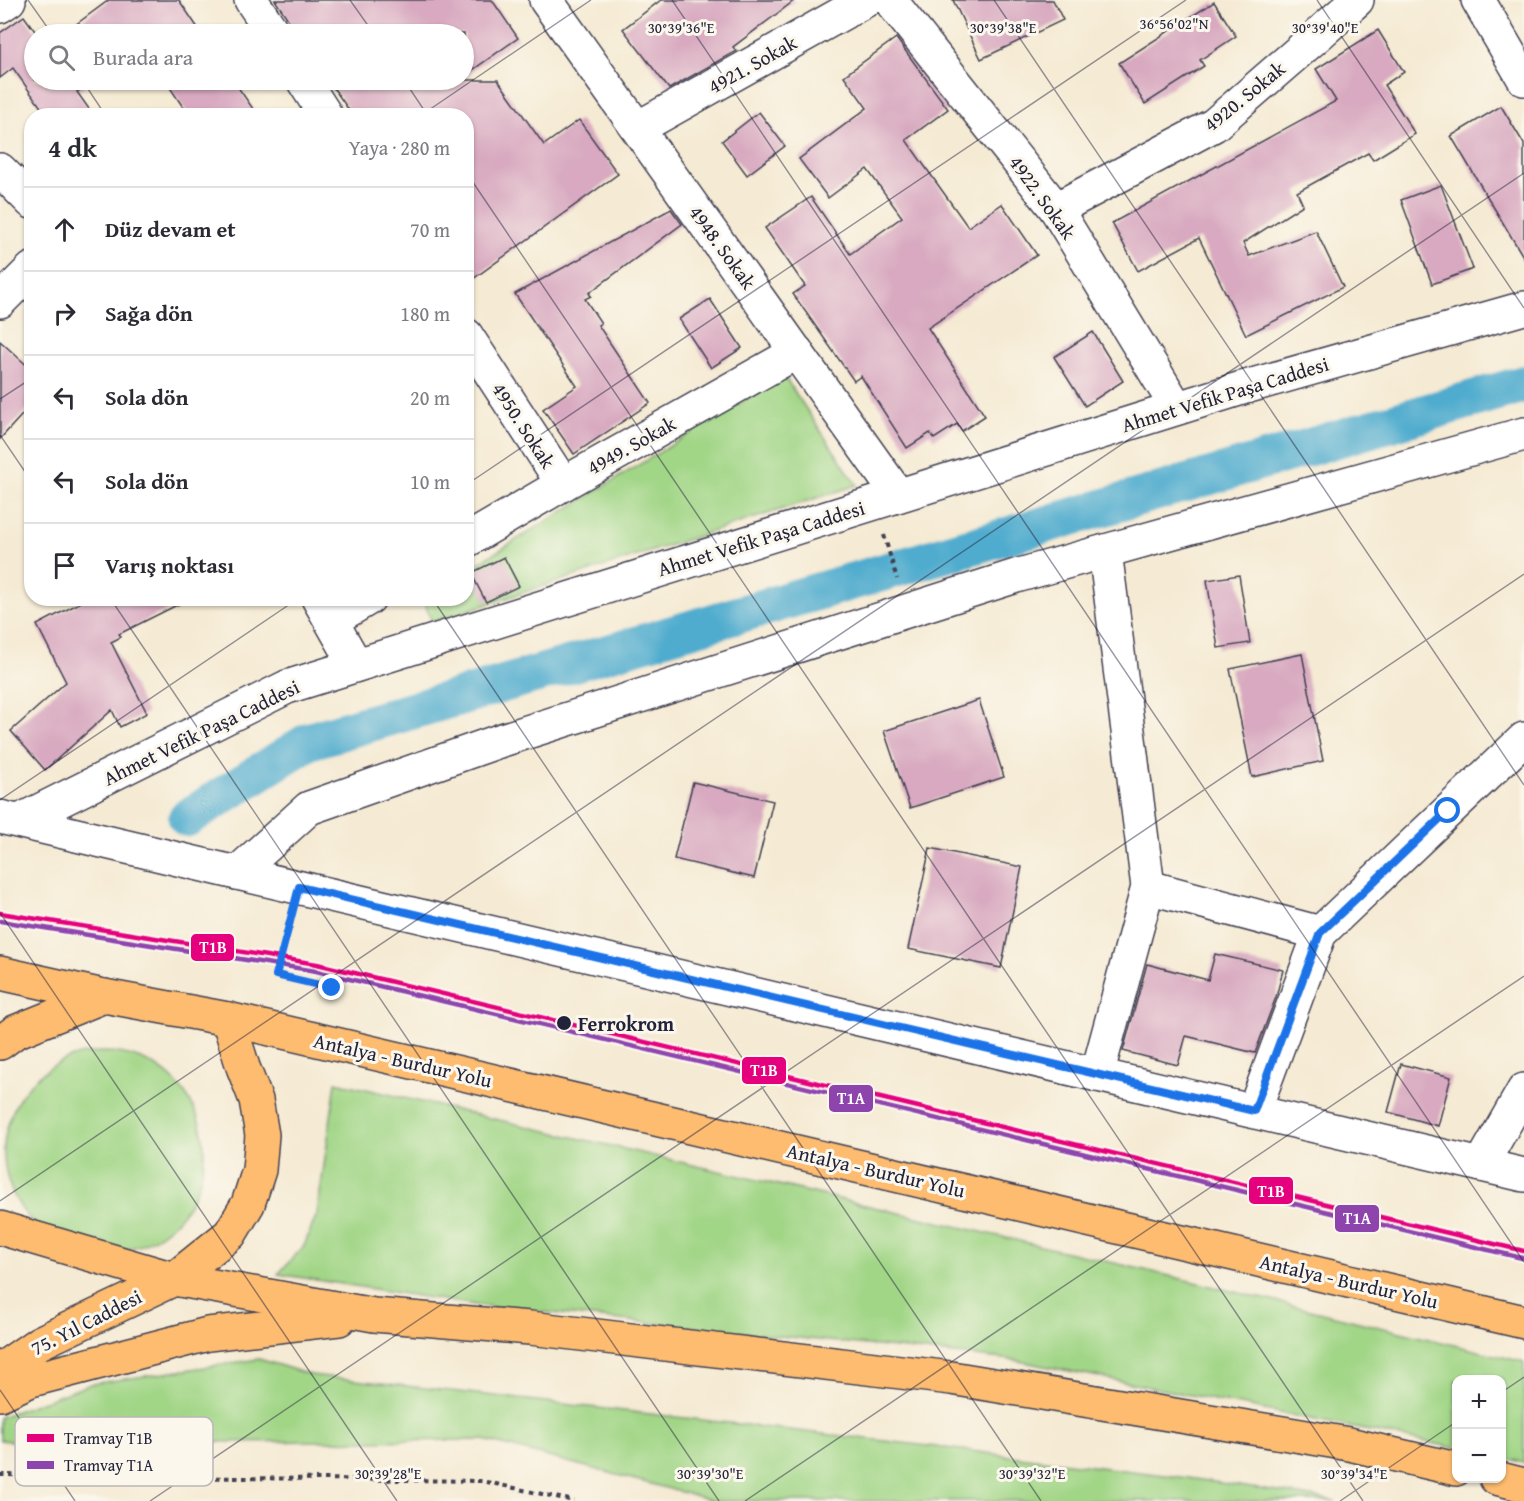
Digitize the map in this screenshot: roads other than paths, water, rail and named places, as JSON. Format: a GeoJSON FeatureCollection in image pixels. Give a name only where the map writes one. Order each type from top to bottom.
{"type":"FeatureCollection","features":[{"type":"Feature","properties":{"kind":"main road"},"geometry":{"type":"LineString","coordinates":[[0,972],[104,996]]}},
{"type":"Feature","properties":{"kind":"main road"},"geometry":{"type":"LineString","coordinates":[[0,1043],[15,1032],[104,996]]}},
{"type":"Feature","properties":{"kind":"main road","name":"Antalya - Burdur Yolu"},"geometry":{"type":"LineString","coordinates":[[104,996],[228,1019],[1524,1322]]}},
{"type":"Feature","properties":{"kind":"main road","name":"75. Yıl Caddesi"},"geometry":{"type":"LineString","coordinates":[[0,1370],[39,1343],[174,1279],[230,1234],[248,1204],[259,1170],[262,1135],[256,1100],[228,1019]]}},
{"type":"Feature","properties":{"kind":"main road"},"geometry":{"type":"LineString","coordinates":[[0,1228],[174,1279],[374,1315],[530,1328],[951,1378],[1349,1444],[1452,1468]]}},
{"type":"Feature","properties":{"kind":"main road"},"geometry":{"type":"LineString","coordinates":[[0,1394],[31,1380],[207,1334],[374,1315]]}},
{"type":"Feature","properties":{"kind":"main road"},"geometry":{"type":"LineString","coordinates":[[1506,1481],[1524,1485]]}},
{"type":"Feature","properties":{"kind":"street"},"geometry":{"type":"LineString","coordinates":[[0,6],[9,0]]}},
{"type":"Feature","properties":{"kind":"street"},"geometry":{"type":"LineString","coordinates":[[252,0],[268,24]]}},
{"type":"Feature","properties":{"kind":"street","name":"4948. Sokak"},"geometry":{"type":"LineString","coordinates":[[546,0],[898,495]]}},
{"type":"Feature","properties":{"kind":"street","name":"4921. Sokak"},"geometry":{"type":"LineString","coordinates":[[638,128],[866,0]]}},
{"type":"Feature","properties":{"kind":"street","name":"4922. Sokak"},"geometry":{"type":"LineString","coordinates":[[890,0],[1056,209],[1177,408]]}},
{"type":"Feature","properties":{"kind":"street","name":"4920. Sokak"},"geometry":{"type":"LineString","coordinates":[[1056,209],[1214,124],[1357,0]]}},
{"type":"Feature","properties":{"kind":"street"},"geometry":{"type":"LineString","coordinates":[[1478,0],[1524,79]]}},
{"type":"Feature","properties":{"kind":"street"},"geometry":{"type":"LineString","coordinates":[[309,90],[321,108]]}},
{"type":"Feature","properties":{"kind":"street"},"geometry":{"type":"LineString","coordinates":[[0,170],[24,194]]}},
{"type":"Feature","properties":{"kind":"street"},"geometry":{"type":"LineString","coordinates":[[0,301],[24,276]]}},
{"type":"Feature","properties":{"kind":"street","name":"Ahmet Vefik Paşa Caddesi"},"geometry":{"type":"LineString","coordinates":[[9,819],[286,687],[1242,388],[1524,308]]}},
{"type":"Feature","properties":{"kind":"street","name":"4950. Sokak"},"geometry":{"type":"LineString","coordinates":[[474,347],[562,484]]}},
{"type":"Feature","properties":{"kind":"street","name":"4949. Sokak"},"geometry":{"type":"LineString","coordinates":[[474,536],[797,352]]}},
{"type":"Feature","properties":{"kind":"street"},"geometry":{"type":"LineString","coordinates":[[237,873],[309,808],[502,740],[1016,576],[1524,434]]}},
{"type":"Feature","properties":{"kind":"street"},"geometry":{"type":"LineString","coordinates":[[1097,1074],[1148,887],[1105,550]]}},
{"type":"Feature","properties":{"kind":"street"},"geometry":{"type":"LineString","coordinates":[[325,609],[356,665]]}},
{"type":"Feature","properties":{"kind":"street"},"geometry":{"type":"LineString","coordinates":[[1254,1111],[1320,933],[1524,740]]}},
{"type":"Feature","properties":{"kind":"street"},"geometry":{"type":"LineString","coordinates":[[9,819],[1524,1175]]}},
{"type":"Feature","properties":{"kind":"street"},"geometry":{"type":"LineString","coordinates":[[1148,887],[1320,933]]}},
{"type":"Feature","properties":{"kind":"street"},"geometry":{"type":"LineString","coordinates":[[1480,1165],[1524,1090]]}},
{"type":"Feature","properties":{"kind":"waterway"},"geometry":{"type":"LineString","coordinates":[[187,818],[309,741],[1524,384]]}},
{"type":"Feature","properties":{"kind":"tram line","name":"T1B"},"geometry":{"type":"LineString","coordinates":[[0,913],[317,964],[1524,1251]]}},
{"type":"Feature","properties":{"kind":"tram line","name":"T1A"},"geometry":{"type":"LineString","coordinates":[[0,921],[316,971],[1522,1258]]}},
{"type":"Feature","properties":{"kind":"place","name":"Ferrokrom"},"geometry":{"type":"Point","coordinates":[564,1023]}}]}
